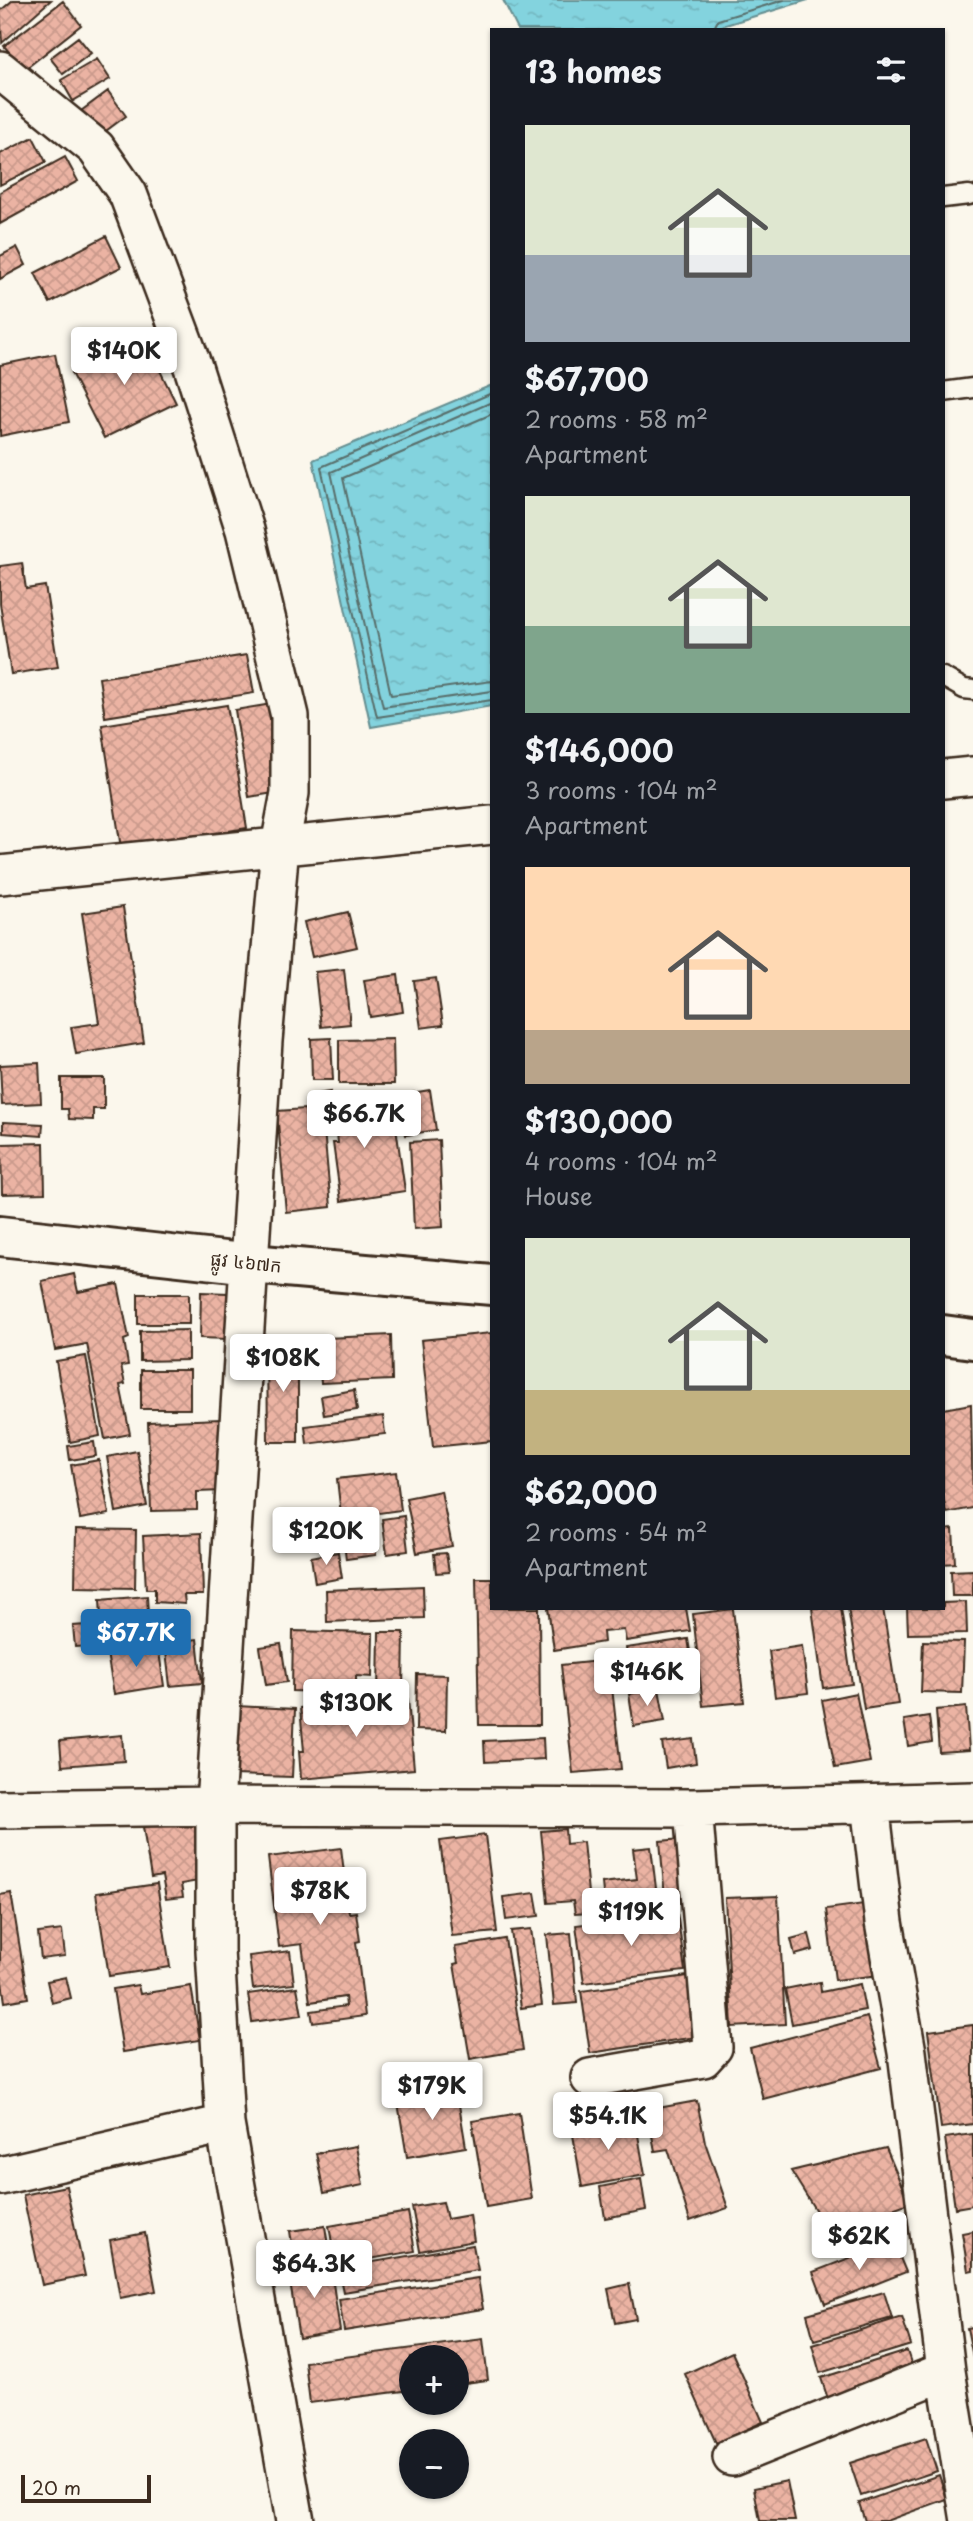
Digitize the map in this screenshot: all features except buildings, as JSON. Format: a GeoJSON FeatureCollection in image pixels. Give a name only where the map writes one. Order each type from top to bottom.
{"type":"FeatureCollection","features":[{"type":"Feature","properties":{"kind":"street"},"geometry":{"type":"LineString","coordinates":[[0,70],[96,148],[128,194],[193,367],[245,530],[290,716],[290,793],[280,846],[263,1041],[215,1806],[215,1950],[225,2124],[295,2521]]}},
{"type":"Feature","properties":{"kind":"street"},"geometry":{"type":"LineString","coordinates":[[945,779],[973,776]]}},
{"type":"Feature","properties":{"kind":"street"},"geometry":{"type":"LineString","coordinates":[[0,875],[490,825]]}},
{"type":"Feature","properties":{"kind":"street","name":"ផ្លូវ ៤៦៧ក"},"geometry":{"type":"LineString","coordinates":[[0,1236],[251,1264],[490,1285]]}},
{"type":"Feature","properties":{"kind":"street"},"geometry":{"type":"LineString","coordinates":[[945,1335],[973,1339]]}},
{"type":"Feature","properties":{"kind":"street"},"geometry":{"type":"LineString","coordinates":[[870,1804],[884,1922],[907,2052],[946,2371],[970,2521]]}},
{"type":"Feature","properties":{"kind":"street"},"geometry":{"type":"LineString","coordinates":[[0,1809],[215,1806],[693,1808],[973,1804]]}},
{"type":"Feature","properties":{"kind":"street"},"geometry":{"type":"LineString","coordinates":[[590,2078],[704,2058],[713,2047],[693,1808]]}},
{"type":"Feature","properties":{"kind":"street"},"geometry":{"type":"LineString","coordinates":[[0,2176],[225,2124]]}},
{"type":"Feature","properties":{"kind":"street"},"geometry":{"type":"LineString","coordinates":[[732,2457],[946,2371]]}},
{"type":"Feature","properties":{"kind":"lane"},"geometry":{"type":"LineString","coordinates":[[945,198],[969,195]]}},
{"type":"Feature","properties":{"kind":"lane"},"geometry":{"type":"LineString","coordinates":[[945,392],[973,388]]}},
{"type":"Feature","properties":{"kind":"lane"},"geometry":{"type":"LineString","coordinates":[[945,678],[973,690]]}},
{"type":"Feature","properties":{"kind":"water"},"geometry":{"type":"Polygon","coordinates":[[[503,0],[808,0],[716,28],[517,28],[503,0]]]}},
{"type":"Feature","properties":{"kind":"water"},"geometry":{"type":"Polygon","coordinates":[[[490,386],[490,706],[371,727],[313,460],[490,386]]]}}]}
